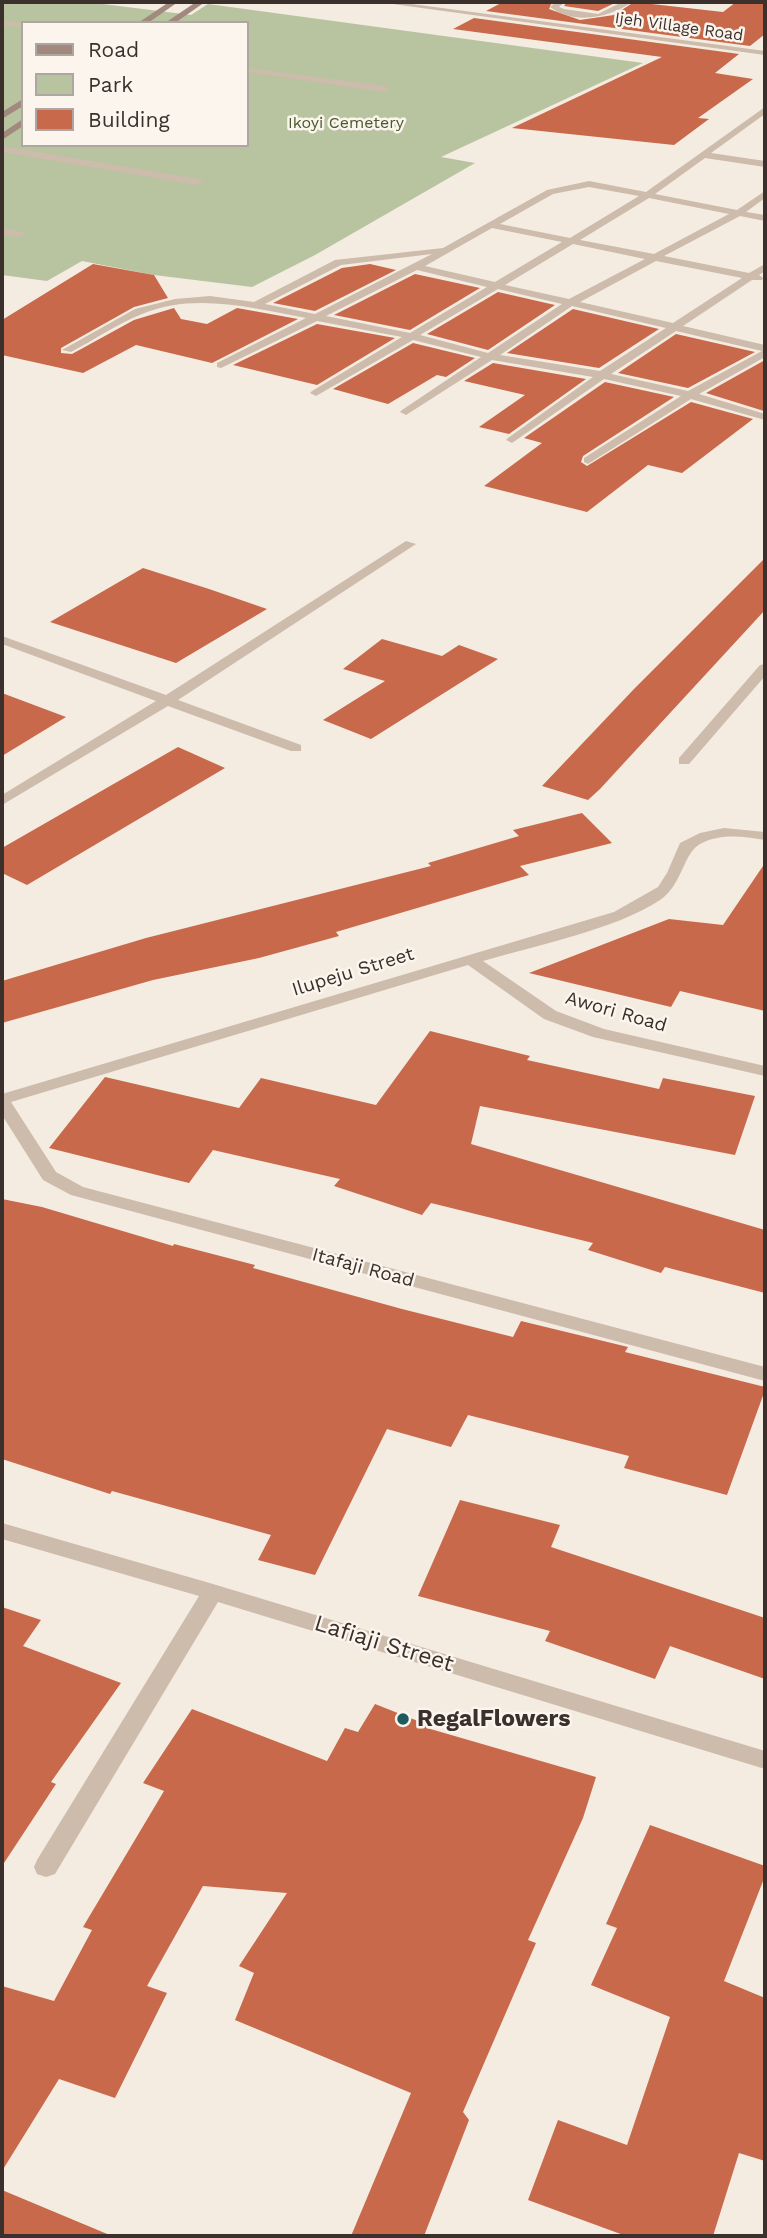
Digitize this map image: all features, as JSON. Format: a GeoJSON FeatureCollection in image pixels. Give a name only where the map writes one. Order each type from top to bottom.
{"type":"FeatureCollection","features":[{"type":"Feature","properties":{"kind":"main road"},"geometry":{"type":"LineString","coordinates":[[145,21],[173,2]]}},
{"type":"Feature","properties":{"kind":"main road"},"geometry":{"type":"LineString","coordinates":[[172,21],[201,2]]}},
{"type":"Feature","properties":{"kind":"main road"},"geometry":{"type":"LineString","coordinates":[[2,116],[21,103]]}},
{"type":"Feature","properties":{"kind":"main road"},"geometry":{"type":"LineString","coordinates":[[2,137],[21,123]]}},
{"type":"Feature","properties":{"kind":"street","name":"Ijeh Village Road"},"geometry":{"type":"LineString","coordinates":[[382,2],[765,53]]}},
{"type":"Feature","properties":{"kind":"street"},"geometry":{"type":"LineString","coordinates":[[561,2],[554,7],[599,16],[628,2]]}},
{"type":"Feature","properties":{"kind":"street"},"geometry":{"type":"LineString","coordinates":[[3,24],[21,25]]}},
{"type":"Feature","properties":{"kind":"street"},"geometry":{"type":"LineString","coordinates":[[248,70],[385,89]]}},
{"type":"Feature","properties":{"kind":"street"},"geometry":{"type":"LineString","coordinates":[[316,393],[648,195],[765,110]]}},
{"type":"Feature","properties":{"kind":"street"},"geometry":{"type":"LineString","coordinates":[[2,149],[198,182]]}},
{"type":"Feature","properties":{"kind":"street"},"geometry":{"type":"LineString","coordinates":[[703,155],[765,164]]}},
{"type":"Feature","properties":{"kind":"street"},"geometry":{"type":"LineString","coordinates":[[221,365],[416,267],[550,192],[581,183],[765,218]]}},
{"type":"Feature","properties":{"kind":"street"},"geometry":{"type":"LineString","coordinates":[[406,412],[570,303],[738,212],[765,194]]}},
{"type":"Feature","properties":{"kind":"street"},"geometry":{"type":"LineString","coordinates":[[491,225],[765,279]]}},
{"type":"Feature","properties":{"kind":"street"},"geometry":{"type":"LineString","coordinates":[[2,232],[19,234]]}},
{"type":"Feature","properties":{"kind":"street"},"geometry":{"type":"LineString","coordinates":[[256,305],[350,259],[448,249]]}},
{"type":"Feature","properties":{"kind":"street"},"geometry":{"type":"LineString","coordinates":[[416,267],[765,348]]}},
{"type":"Feature","properties":{"kind":"street"},"geometry":{"type":"LineString","coordinates":[[512,440],[602,375],[765,267]]}},
{"type":"Feature","properties":{"kind":"street"},"geometry":{"type":"LineString","coordinates":[[67,350],[139,311],[154,306],[211,299],[256,305],[410,336],[489,356],[602,375],[690,395],[765,417]]}},
{"type":"Feature","properties":{"kind":"street"},"geometry":{"type":"LineString","coordinates":[[588,460],[690,395],[765,353]]}},
{"type":"Feature","properties":{"kind":"street"},"geometry":{"type":"LineString","coordinates":[[2,801],[168,700],[410,544]]}},
{"type":"Feature","properties":{"kind":"street"},"geometry":{"type":"LineString","coordinates":[[4,643],[296,748]]}},
{"type":"Feature","properties":{"kind":"street"},"geometry":{"type":"LineString","coordinates":[[684,761],[759,682],[765,668]]}},
{"type":"Feature","properties":{"kind":"street","name":"Ilupeju Street"},"geometry":{"type":"LineString","coordinates":[[2,1100],[621,915],[654,898],[675,878],[685,846],[701,835],[718,830],[765,836]]}},
{"type":"Feature","properties":{"kind":"street","name":"Awori Road"},"geometry":{"type":"LineString","coordinates":[[470,959],[551,1015],[599,1033],[765,1071]]}},
{"type":"Feature","properties":{"kind":"street","name":"Itafaji Road"},"geometry":{"type":"LineString","coordinates":[[2,1100],[49,1176],[77,1191],[765,1374]]}},
{"type":"Feature","properties":{"kind":"street","name":"Lafiaji Street"},"geometry":{"type":"LineString","coordinates":[[2,1531],[214,1592],[765,1760]]}},
{"type":"Feature","properties":{"kind":"street"},"geometry":{"type":"LineString","coordinates":[[46,1867],[214,1592]]}},
{"type":"Feature","properties":{"kind":"green space","name":"Ikoyi Cemetery"},"geometry":{"type":"Polygon","coordinates":[[[2,2],[87,2],[191,15],[208,4],[643,63],[441,157],[475,163],[315,255],[252,287],[154,275],[82,261],[47,281],[2,275],[2,2]]]}},
{"type":"Feature","properties":{"kind":"building"},"geometry":{"type":"Polygon","coordinates":[[[503,2],[552,2],[549,9],[580,20],[614,15],[634,2],[723,12],[736,2],[765,4],[765,34],[750,46],[486,11],[503,2]]]}},
{"type":"Feature","properties":{"kind":"building"},"geometry":{"type":"Polygon","coordinates":[[[567,2],[617,2],[598,11],[564,6],[567,2]]]}},
{"type":"Feature","properties":{"kind":"building"},"geometry":{"type":"Polygon","coordinates":[[[474,18],[739,54],[715,73],[753,79],[698,118],[709,119],[674,145],[512,128],[662,57],[453,29],[474,18]]]}},
{"type":"Feature","properties":{"kind":"building"},"geometry":{"type":"Polygon","coordinates":[[[93,264],[154,275],[168,298],[134,307],[61,348],[61,353],[72,354],[134,320],[174,308],[181,319],[207,324],[237,308],[298,319],[212,363],[136,345],[83,373],[2,355],[2,320],[93,264]]]}},
{"type":"Feature","properties":{"kind":"building"},"geometry":{"type":"Polygon","coordinates":[[[370,264],[396,270],[315,311],[273,303],[342,268],[370,264]]]}},
{"type":"Feature","properties":{"kind":"building"},"geometry":{"type":"Polygon","coordinates":[[[415,274],[480,288],[410,330],[334,315],[415,274]]]}},
{"type":"Feature","properties":{"kind":"building"},"geometry":{"type":"Polygon","coordinates":[[[498,292],[555,305],[488,350],[427,334],[498,292]]]}},
{"type":"Feature","properties":{"kind":"building"},"geometry":{"type":"Polygon","coordinates":[[[573,309],[659,329],[599,368],[507,353],[573,309]]]}},
{"type":"Feature","properties":{"kind":"building"},"geometry":{"type":"Polygon","coordinates":[[[317,324],[395,338],[317,385],[233,365],[317,324]]]}},
{"type":"Feature","properties":{"kind":"building"},"geometry":{"type":"Polygon","coordinates":[[[676,334],[755,352],[688,388],[618,373],[676,334]]]}},
{"type":"Feature","properties":{"kind":"building"},"geometry":{"type":"Polygon","coordinates":[[[413,343],[475,358],[446,377],[437,375],[388,404],[333,389],[413,343]]]}},
{"type":"Feature","properties":{"kind":"building"},"geometry":{"type":"Polygon","coordinates":[[[765,360],[764,411],[706,393],[765,360]]]}},
{"type":"Feature","properties":{"kind":"building"},"geometry":{"type":"Polygon","coordinates":[[[493,363],[586,379],[509,434],[479,427],[525,395],[464,381],[493,363]]]}},
{"type":"Feature","properties":{"kind":"building"},"geometry":{"type":"Polygon","coordinates":[[[605,382],[674,397],[583,456],[581,462],[587,466],[691,402],[753,419],[682,473],[648,465],[587,512],[484,486],[542,443],[524,438],[605,382]]]}},
{"type":"Feature","properties":{"kind":"building"},"geometry":{"type":"Polygon","coordinates":[[[765,558],[765,610],[600,789],[588,800],[542,786],[634,689],[765,558]]]}},
{"type":"Feature","properties":{"kind":"building"},"geometry":{"type":"Polygon","coordinates":[[[143,568],[267,609],[176,663],[50,622],[143,568]]]}},
{"type":"Feature","properties":{"kind":"building"},"geometry":{"type":"Polygon","coordinates":[[[382,639],[442,656],[459,645],[498,659],[371,739],[323,720],[385,681],[343,669],[382,639]]]}},
{"type":"Feature","properties":{"kind":"building"},"geometry":{"type":"Polygon","coordinates":[[[2,693],[66,717],[2,756],[2,693]]]}},
{"type":"Feature","properties":{"kind":"building"},"geometry":{"type":"Polygon","coordinates":[[[178,747],[225,768],[27,885],[2,873],[2,848],[178,747]]]}},
{"type":"Feature","properties":{"kind":"building"},"geometry":{"type":"Polygon","coordinates":[[[582,813],[612,843],[520,866],[529,875],[336,932],[339,936],[259,958],[153,980],[2,1023],[2,981],[146,938],[431,866],[428,863],[519,836],[513,830],[582,813]]]}},
{"type":"Feature","properties":{"kind":"building"},"geometry":{"type":"Polygon","coordinates":[[[765,863],[765,1011],[680,991],[671,1007],[529,973],[669,919],[723,925],[765,863]]]}},
{"type":"Feature","properties":{"kind":"building"},"geometry":{"type":"Polygon","coordinates":[[[430,1031],[530,1056],[527,1060],[659,1089],[663,1078],[755,1096],[735,1155],[480,1106],[471,1144],[765,1230],[765,1293],[665,1267],[661,1273],[588,1250],[593,1243],[431,1203],[422,1215],[334,1186],[340,1179],[213,1150],[189,1183],[49,1148],[105,1077],[239,1108],[261,1078],[376,1105],[430,1031]]]}},
{"type":"Feature","properties":{"kind":"building"},"geometry":{"type":"Polygon","coordinates":[[[2,1199],[42,1207],[173,1246],[174,1244],[255,1265],[253,1268],[513,1337],[521,1321],[628,1347],[625,1352],[765,1387],[765,1390],[727,1495],[624,1468],[629,1456],[468,1415],[451,1447],[387,1429],[315,1575],[258,1560],[271,1535],[112,1491],[110,1494],[2,1459],[2,1199]]]}},
{"type":"Feature","properties":{"kind":"building"},"geometry":{"type":"Polygon","coordinates":[[[460,1500],[560,1525],[551,1547],[765,1618],[765,1679],[670,1646],[655,1679],[545,1641],[550,1631],[418,1596],[460,1500]]]}},
{"type":"Feature","properties":{"kind":"building"},"geometry":{"type":"Polygon","coordinates":[[[2,1607],[41,1620],[23,1646],[121,1683],[51,1782],[56,1784],[2,1866],[2,1607]]]}},
{"type":"Feature","properties":{"kind":"building"},"geometry":{"type":"Polygon","coordinates":[[[375,1704],[428,1725],[427,1728],[596,1777],[583,1818],[528,1940],[536,1943],[463,2112],[469,2120],[424,2236],[351,2236],[411,2093],[235,2020],[254,1973],[239,1966],[287,1893],[203,1886],[147,1986],[167,1993],[115,2098],[59,2079],[2,2171],[2,1986],[54,2001],[92,1930],[83,1927],[164,1791],[143,1783],[192,1709],[327,1761],[345,1728],[358,1732],[375,1704]]]}},
{"type":"Feature","properties":{"kind":"building"},"geometry":{"type":"Polygon","coordinates":[[[650,1825],[765,1866],[765,1876],[724,1981],[765,1998],[765,2161],[739,2153],[713,2236],[626,2236],[528,2200],[558,2120],[627,2145],[670,2017],[591,1985],[617,1928],[606,1924],[650,1825]]]}},
{"type":"Feature","properties":{"kind":"building"},"geometry":{"type":"Polygon","coordinates":[[[2,2190],[112,2236],[2,2236],[2,2190]]]}},
{"type":"Feature","properties":{"kind":"place","name":"RegalFlowers"},"geometry":{"type":"Point","coordinates":[403,1719]}}]}
